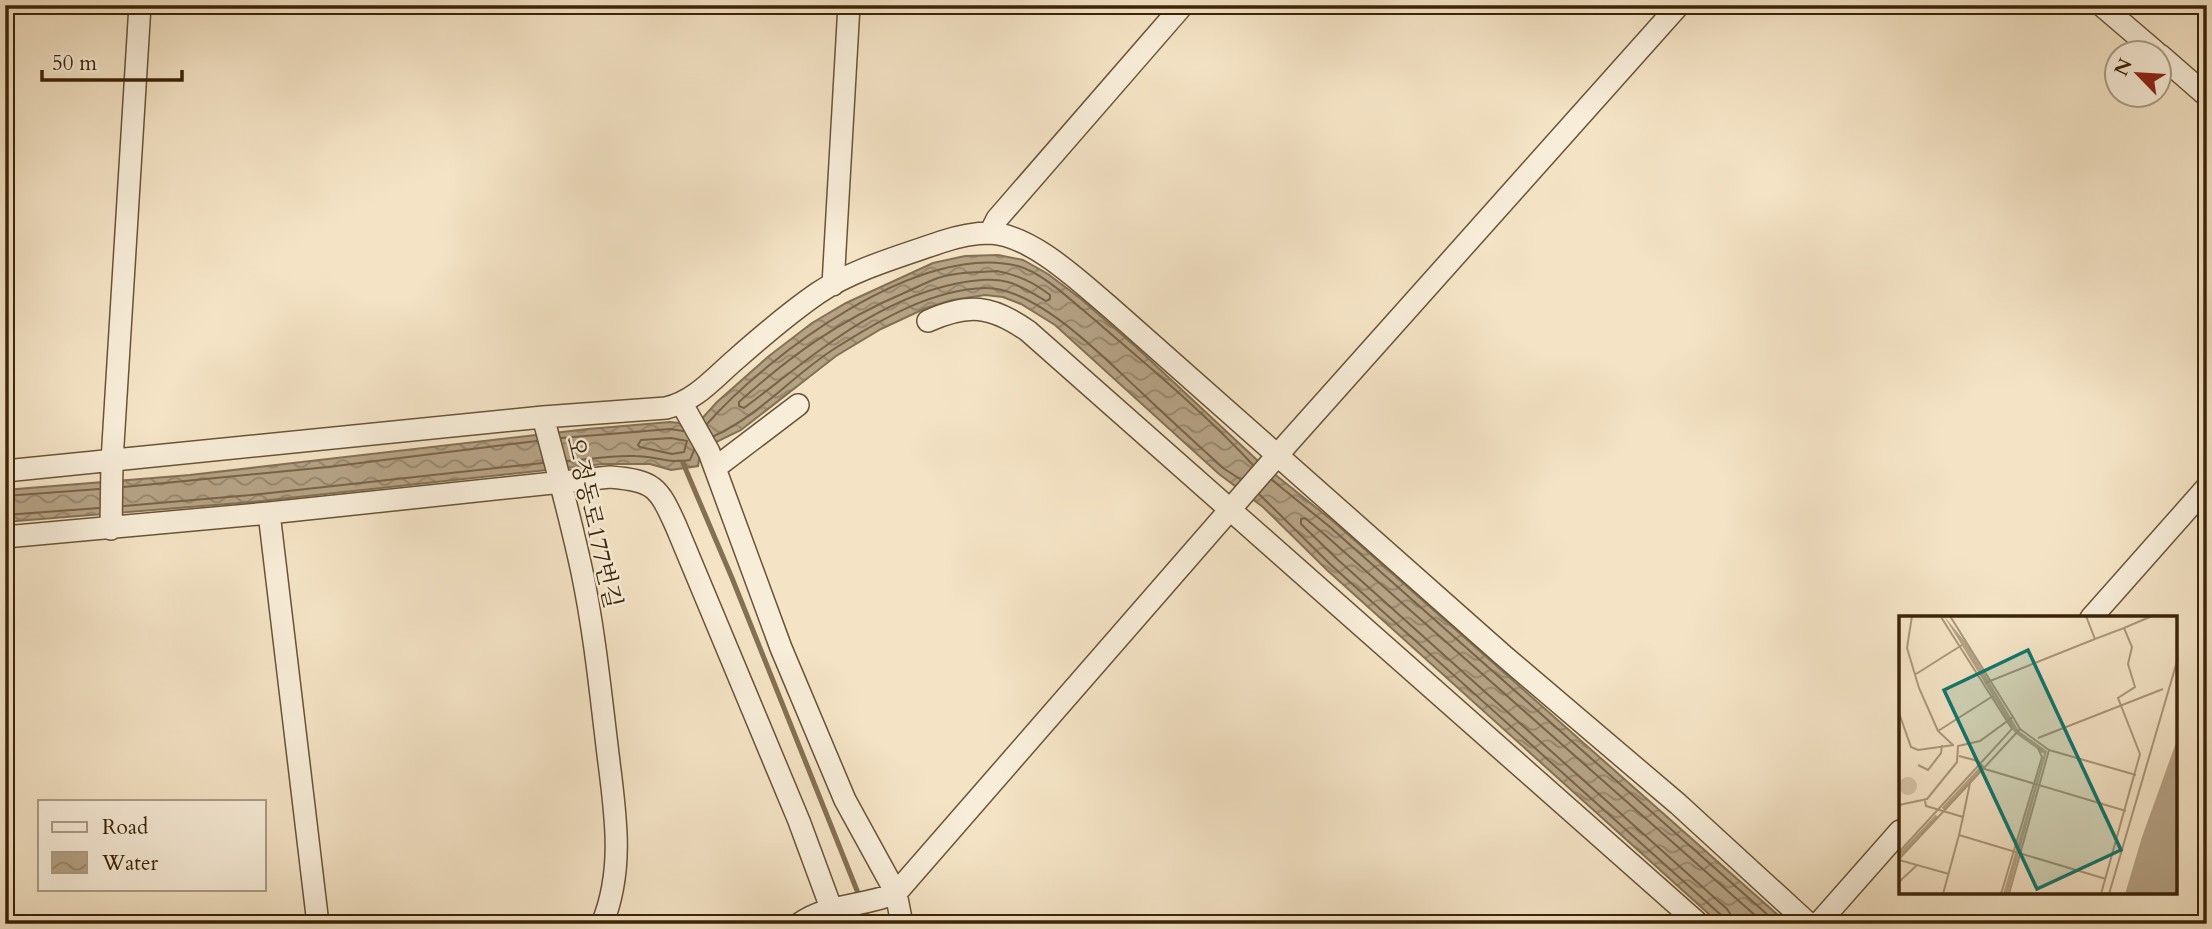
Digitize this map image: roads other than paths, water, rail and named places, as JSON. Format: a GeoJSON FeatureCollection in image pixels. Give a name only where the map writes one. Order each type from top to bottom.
{"type":"FeatureCollection","features":[{"type":"Feature","properties":{"kind":"lane"},"geometry":{"type":"LineString","coordinates":[[111,524],[112,465],[140,5]]}},
{"type":"Feature","properties":{"kind":"lane"},"geometry":{"type":"LineString","coordinates":[[833,285],[849,5]]}},
{"type":"Feature","properties":{"kind":"lane"},"geometry":{"type":"LineString","coordinates":[[1183,5],[997,219],[990,233],[1030,247],[1071,275],[1274,458],[1678,804],[1809,924]]}},
{"type":"Feature","properties":{"kind":"lane"},"geometry":{"type":"LineString","coordinates":[[799,924],[811,915],[835,913],[892,895],[1274,458],[1679,5]]}},
{"type":"Feature","properties":{"kind":"lane"},"geometry":{"type":"LineString","coordinates":[[2101,5],[2139,38]]}},
{"type":"Feature","properties":{"kind":"lane"},"geometry":{"type":"LineString","coordinates":[[2174,68],[2207,96]]}},
{"type":"Feature","properties":{"kind":"lane","name":"오정동로177번길"},"geometry":{"type":"LineString","coordinates":[[602,924],[616,873],[616,826],[582,573],[544,421],[684,407],[800,306],[833,285],[941,242],[990,233]]}},
{"type":"Feature","properties":{"kind":"lane"},"geometry":{"type":"LineString","coordinates":[[928,321],[947,312],[975,307],[1003,315],[1018,324],[1233,506],[1699,924]]}},
{"type":"Feature","properties":{"kind":"lane"},"geometry":{"type":"LineString","coordinates":[[712,460],[798,405]]}},
{"type":"Feature","properties":{"kind":"lane"},"geometry":{"type":"LineString","coordinates":[[684,407],[712,460],[781,648],[835,778],[892,895],[902,924]]}},
{"type":"Feature","properties":{"kind":"lane"},"geometry":{"type":"LineString","coordinates":[[5,471],[112,465],[544,421]]}},
{"type":"Feature","properties":{"kind":"lane"},"geometry":{"type":"LineString","coordinates":[[5,537],[111,524],[269,513],[558,479],[610,477],[645,481],[666,503],[835,913]]}},
{"type":"Feature","properties":{"kind":"lane"},"geometry":{"type":"LineString","coordinates":[[2093,616],[2207,487]]}},
{"type":"Feature","properties":{"kind":"lane"},"geometry":{"type":"LineString","coordinates":[[269,513],[318,924]]}},
{"type":"Feature","properties":{"kind":"lane"},"geometry":{"type":"LineString","coordinates":[[1818,924],[1899,832]]}},
{"type":"Feature","properties":{"kind":"water"},"geometry":{"type":"Polygon","coordinates":[[[998,255],[1023,260],[1048,274],[1081,299],[1257,460],[1334,522],[1788,924],[1720,924],[1327,570],[1263,507],[1219,474],[1055,325],[1021,304],[1003,297],[985,295],[952,300],[926,308],[881,329],[836,356],[741,430],[712,444],[700,454],[698,466],[671,470],[650,464],[603,464],[252,502],[5,522],[5,490],[190,475],[588,429],[670,422],[698,423],[717,402],[769,356],[812,323],[846,303],[933,263],[965,256],[998,255]]]}},
{"type":"Feature","properties":{"kind":"waterway"},"geometry":{"type":"LineString","coordinates":[[683,463],[860,898]]}},
{"type":"Feature","properties":{"kind":"waterway"},"geometry":{"type":"LineString","coordinates":[[864,907],[870,924]]}}]}
